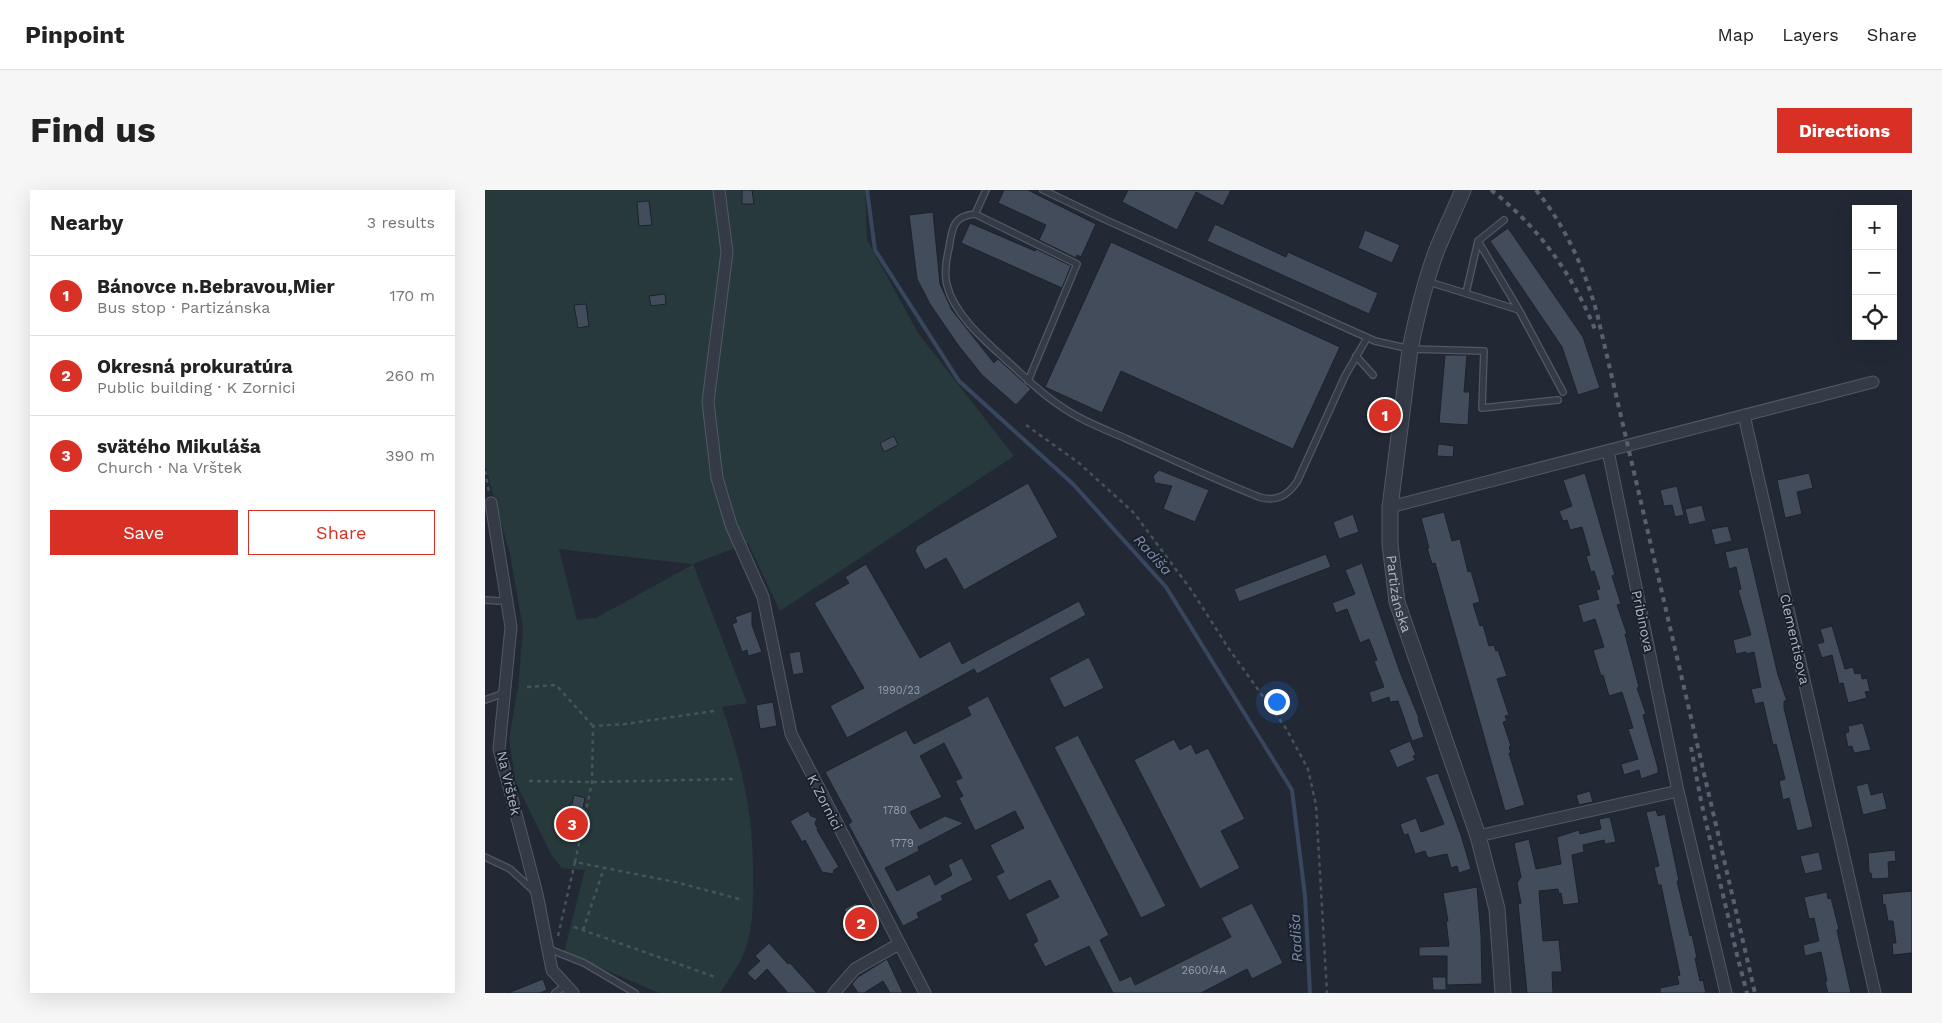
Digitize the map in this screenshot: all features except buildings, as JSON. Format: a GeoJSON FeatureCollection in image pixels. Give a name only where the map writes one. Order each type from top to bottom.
{"type":"FeatureCollection","features":[{"type":"Feature","properties":{"kind":"street","name":"K Zornici"},"geometry":{"type":"LineString","coordinates":[[719,190],[727,252],[708,402],[717,478],[731,525],[763,597],[791,734],[925,993]]}},
{"type":"Feature","properties":{"kind":"street","name":"Partizánska"},"geometry":{"type":"LineString","coordinates":[[1463,190],[1438,247],[1426,281],[1410,349],[1390,507],[1390,544],[1397,602],[1478,836],[1497,909],[1503,993]]}},
{"type":"Feature","properties":{"kind":"street"},"geometry":{"type":"LineString","coordinates":[[1390,507],[1873,382]]}},
{"type":"Feature","properties":{"kind":"street","name":"Clementisova"},"geometry":{"type":"LineString","coordinates":[[1744,415],[1875,993]]}},
{"type":"Feature","properties":{"kind":"street","name":"Pribinova"},"geometry":{"type":"LineString","coordinates":[[1608,451],[1678,791],[1726,993]]}},
{"type":"Feature","properties":{"kind":"street","name":"Na Vrštek"},"geometry":{"type":"LineString","coordinates":[[491,503],[511,627],[499,749],[537,894],[549,949],[551,970],[564,991]]}},
{"type":"Feature","properties":{"kind":"street"},"geometry":{"type":"LineString","coordinates":[[1478,836],[1678,791]]}},
{"type":"Feature","properties":{"kind":"street"},"geometry":{"type":"LineString","coordinates":[[837,992],[855,969],[899,944]]}},
{"type":"Feature","properties":{"kind":"lane"},"geometry":{"type":"LineString","coordinates":[[975,214],[986,190]]}},
{"type":"Feature","properties":{"kind":"lane"},"geometry":{"type":"LineString","coordinates":[[1043,190],[1367,338],[1410,349],[1484,351],[1482,408],[1558,400]]}},
{"type":"Feature","properties":{"kind":"lane"},"geometry":{"type":"LineString","coordinates":[[1028,381],[1077,264],[975,214],[964,215],[957,220],[951,231],[945,268],[947,286],[954,302],[988,345],[1028,381],[1061,406],[1085,420],[1215,479],[1268,500],[1277,499],[1297,482],[1345,376],[1367,338]]}},
{"type":"Feature","properties":{"kind":"lane"},"geometry":{"type":"LineString","coordinates":[[1466,293],[1478,241],[1503,220]]}},
{"type":"Feature","properties":{"kind":"lane"},"geometry":{"type":"LineString","coordinates":[[1478,241],[1519,310],[1563,392]]}},
{"type":"Feature","properties":{"kind":"lane"},"geometry":{"type":"LineString","coordinates":[[1426,281],[1519,310]]}},
{"type":"Feature","properties":{"kind":"lane"},"geometry":{"type":"LineString","coordinates":[[1356,356],[1373,375]]}},
{"type":"Feature","properties":{"kind":"lane"},"geometry":{"type":"LineString","coordinates":[[485,600],[499,601],[506,599]]}},
{"type":"Feature","properties":{"kind":"lane"},"geometry":{"type":"LineString","coordinates":[[485,700],[504,692]]}},
{"type":"Feature","properties":{"kind":"lane"},"geometry":{"type":"LineString","coordinates":[[485,856],[510,869],[537,894]]}},
{"type":"Feature","properties":{"kind":"lane"},"geometry":{"type":"LineString","coordinates":[[549,949],[584,963],[635,993]]}},
{"type":"Feature","properties":{"kind":"path"},"geometry":{"type":"LineString","coordinates":[[1026,425],[1079,463],[1134,513],[1192,591],[1229,649],[1291,738],[1307,770],[1316,806],[1327,993]]}},
{"type":"Feature","properties":{"kind":"path"},"geometry":{"type":"LineString","coordinates":[[485,471],[491,503]]}},
{"type":"Feature","properties":{"kind":"path"},"geometry":{"type":"LineString","coordinates":[[527,687],[556,685],[593,726],[592,782],[555,946],[549,949]]}},
{"type":"Feature","properties":{"kind":"path"},"geometry":{"type":"LineString","coordinates":[[593,726],[625,724],[714,711]]}},
{"type":"Feature","properties":{"kind":"path"},"geometry":{"type":"LineString","coordinates":[[529,781],[592,782],[734,779]]}},
{"type":"Feature","properties":{"kind":"path"},"geometry":{"type":"LineString","coordinates":[[575,862],[675,882],[743,900]]}},
{"type":"Feature","properties":{"kind":"path"},"geometry":{"type":"LineString","coordinates":[[583,930],[604,868]]}},
{"type":"Feature","properties":{"kind":"path"},"geometry":{"type":"LineString","coordinates":[[574,927],[715,977]]}},
{"type":"Feature","properties":{"kind":"shaded area"},"geometry":{"type":"Polygon","coordinates":[[[485,190],[865,190],[867,240],[918,333],[1014,456],[780,611],[748,543],[693,564],[747,703],[722,707],[730,730],[747,797],[753,865],[752,920],[743,956],[720,993],[659,993],[564,952],[585,870],[562,868],[552,856],[516,783],[509,740],[518,691],[523,628],[510,554],[485,465],[485,190]],[[559,549],[577,620],[596,618],[691,564],[559,549]]]}},
{"type":"Feature","properties":{"kind":"waterway","name":"Radiša"},"geometry":{"type":"LineString","coordinates":[[867,190],[875,250],[959,381],[1073,484],[1166,587],[1292,790],[1305,896],[1310,993]]}},
{"type":"Feature","properties":{"kind":"railway"},"geometry":{"type":"LineString","coordinates":[[1491,190],[1524,219],[1553,254],[1577,291],[1596,332]]}},
{"type":"Feature","properties":{"kind":"railway"},"geometry":{"type":"LineString","coordinates":[[1536,190],[1547,204],[1573,248],[1597,313],[1755,993]]}},
{"type":"Feature","properties":{"kind":"railway"},"geometry":{"type":"LineString","coordinates":[[1691,747],[1701,801],[1747,993]]}},
{"type":"Feature","properties":{"kind":"place","name":"Bánovce n.Bebravou,Mier"},"geometry":{"type":"Point","coordinates":[1385,415]}},
{"type":"Feature","properties":{"kind":"place","name":"svätého Mikuláša"},"geometry":{"type":"Point","coordinates":[572,824]}},
{"type":"Feature","properties":{"kind":"place","name":"Okresná prokuratúra"},"geometry":{"type":"Point","coordinates":[861,923]}}]}
